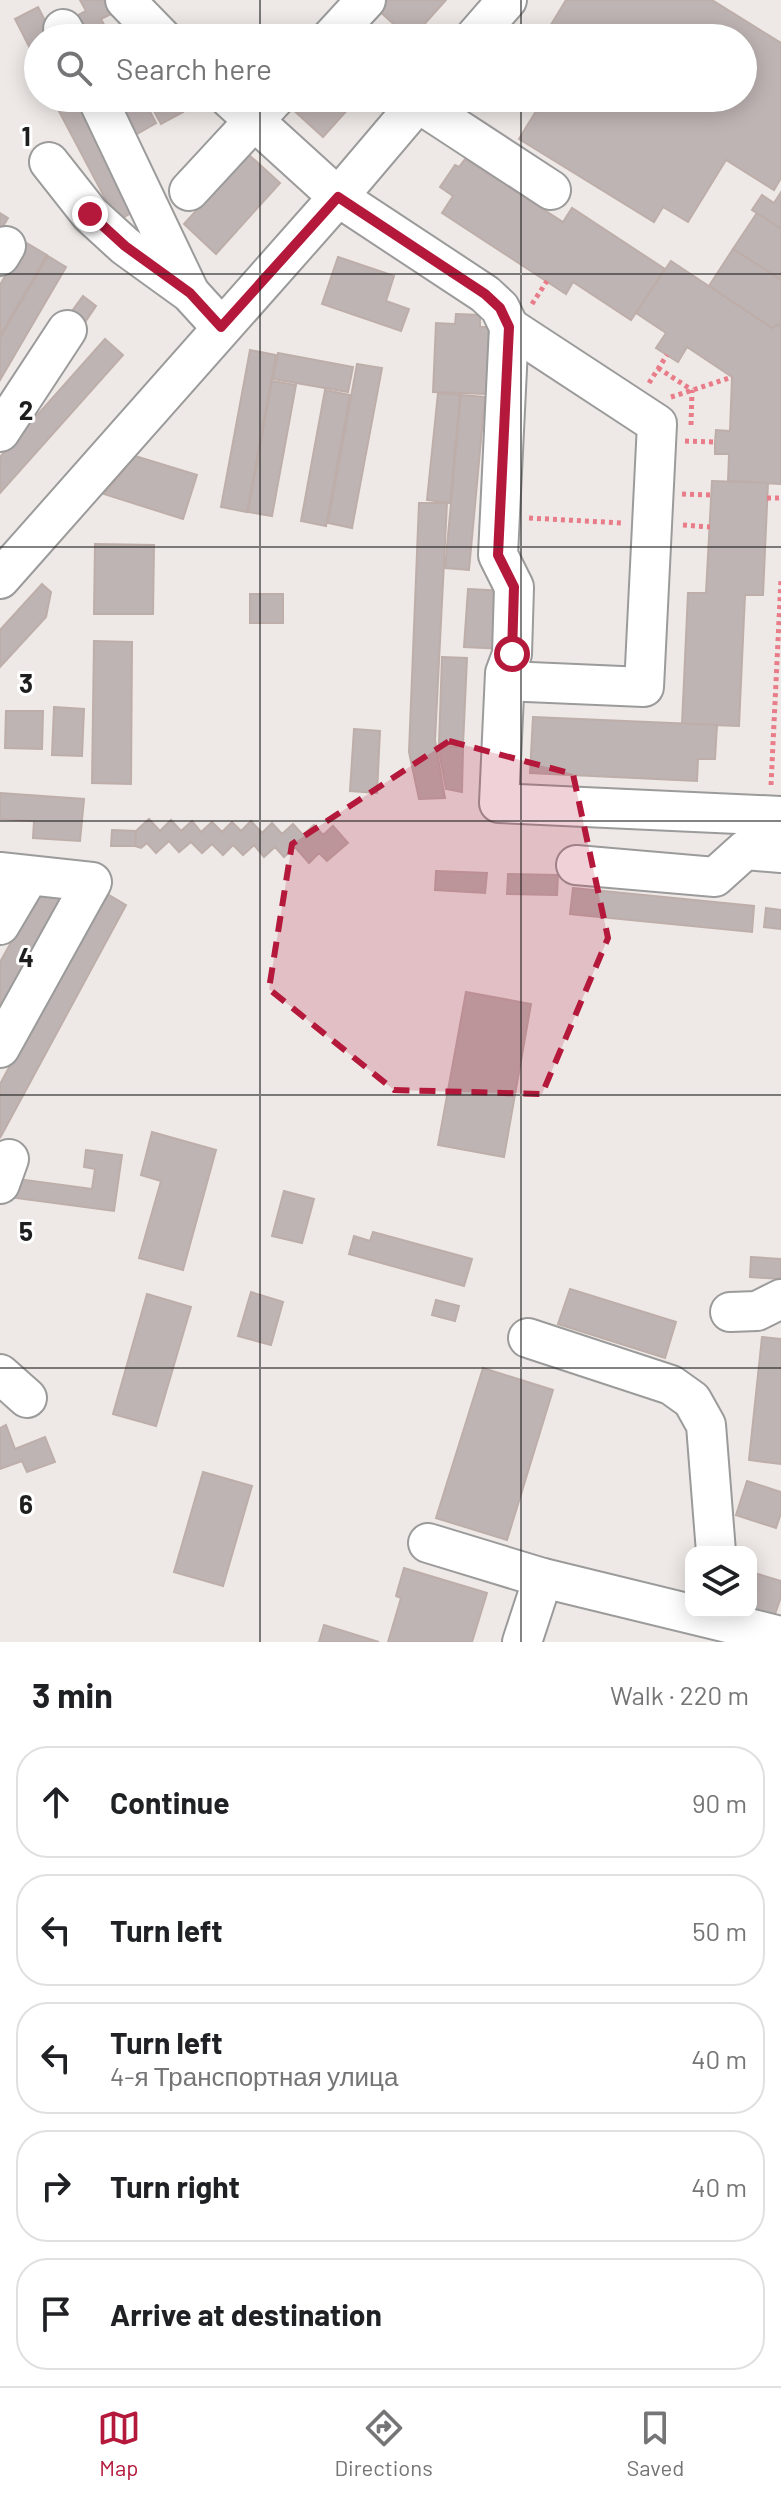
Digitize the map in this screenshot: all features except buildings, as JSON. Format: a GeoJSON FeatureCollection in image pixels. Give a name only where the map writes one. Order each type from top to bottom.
{"type":"FeatureCollection","features":[{"type":"Feature","properties":{"kind":"street"},"geometry":{"type":"LineString","coordinates":[[125,0],[146,24]]}},
{"type":"Feature","properties":{"kind":"street"},"geometry":{"type":"LineString","coordinates":[[344,24],[366,0]]}},
{"type":"Feature","properties":{"kind":"street"},"geometry":{"type":"LineString","coordinates":[[486,24],[507,0]]}},
{"type":"Feature","properties":{"kind":"street"},"geometry":{"type":"LineString","coordinates":[[104,112],[190,293]]}},
{"type":"Feature","properties":{"kind":"street"},"geometry":{"type":"LineString","coordinates":[[189,191],[248,112]]}},
{"type":"Feature","properties":{"kind":"street"},"geometry":{"type":"LineString","coordinates":[[259,112],[338,197],[485,294],[500,308],[520,317],[657,424],[644,687],[505,681]]}},
{"type":"Feature","properties":{"kind":"street"},"geometry":{"type":"LineString","coordinates":[[0,579],[411,112]]}},
{"type":"Feature","properties":{"kind":"street"},"geometry":{"type":"LineString","coordinates":[[436,112],[551,190]]}},
{"type":"Feature","properties":{"kind":"street"},"geometry":{"type":"LineString","coordinates":[[49,162],[90,214],[125,246],[190,293],[221,327]]}},
{"type":"Feature","properties":{"kind":"street"},"geometry":{"type":"LineString","coordinates":[[520,317],[498,555],[514,587],[512,654],[505,673],[499,803],[775,816]]}},
{"type":"Feature","properties":{"kind":"street"},"geometry":{"type":"LineString","coordinates":[[0,432],[67,330]]}},
{"type":"Feature","properties":{"kind":"street"},"geometry":{"type":"LineString","coordinates":[[576,865],[715,877],[745,850],[781,853]]}},
{"type":"Feature","properties":{"kind":"street"},"geometry":{"type":"LineString","coordinates":[[0,925],[14,874],[92,882],[0,1048]]}},
{"type":"Feature","properties":{"kind":"street"},"geometry":{"type":"LineString","coordinates":[[730,1312],[757,1311],[781,1299]]}},
{"type":"Feature","properties":{"kind":"street"},"geometry":{"type":"LineString","coordinates":[[528,1338],[671,1385],[692,1400],[706,1425],[716,1546]]}},
{"type":"Feature","properties":{"kind":"street"},"geometry":{"type":"LineString","coordinates":[[428,1543],[543,1578],[685,1609]]}},
{"type":"Feature","properties":{"kind":"street"},"geometry":{"type":"LineString","coordinates":[[522,1642],[543,1578]]}},
{"type":"Feature","properties":{"kind":"street"},"geometry":{"type":"LineString","coordinates":[[724,1618],[781,1636]]}},
{"type":"Feature","properties":{"kind":"path"},"geometry":{"type":"LineString","coordinates":[[520,317],[547,281]]}},
{"type":"Feature","properties":{"kind":"path"},"geometry":{"type":"LineString","coordinates":[[648,383],[667,355]]}},
{"type":"Feature","properties":{"kind":"path"},"geometry":{"type":"LineString","coordinates":[[658,368],[692,390]]}},
{"type":"Feature","properties":{"kind":"path"},"geometry":{"type":"LineString","coordinates":[[670,398],[732,377]]}},
{"type":"Feature","properties":{"kind":"path"},"geometry":{"type":"LineString","coordinates":[[690,441],[715,442]]}},
{"type":"Feature","properties":{"kind":"path"},"geometry":{"type":"LineString","coordinates":[[767,498],[781,498]]}},
{"type":"Feature","properties":{"kind":"path"},"geometry":{"type":"LineString","coordinates":[[500,517],[652,524]]}},
{"type":"Feature","properties":{"kind":"path"},"geometry":{"type":"LineString","coordinates":[[775,816],[781,579]]}},
{"type":"Feature","properties":{"kind":"highlighted area"},"geometry":{"type":"Polygon","coordinates":[[[449,741],[573,774],[608,938],[542,1094],[394,1090],[269,989],[292,844],[449,741]]]}},
{"type":"Feature","properties":{"kind":"route"},"geometry":{"type":"LineString","coordinates":[[90,214],[125,246],[190,293],[221,327],[338,197],[485,294],[500,308],[509,327],[498,555],[514,587],[512,654]]}}]}
